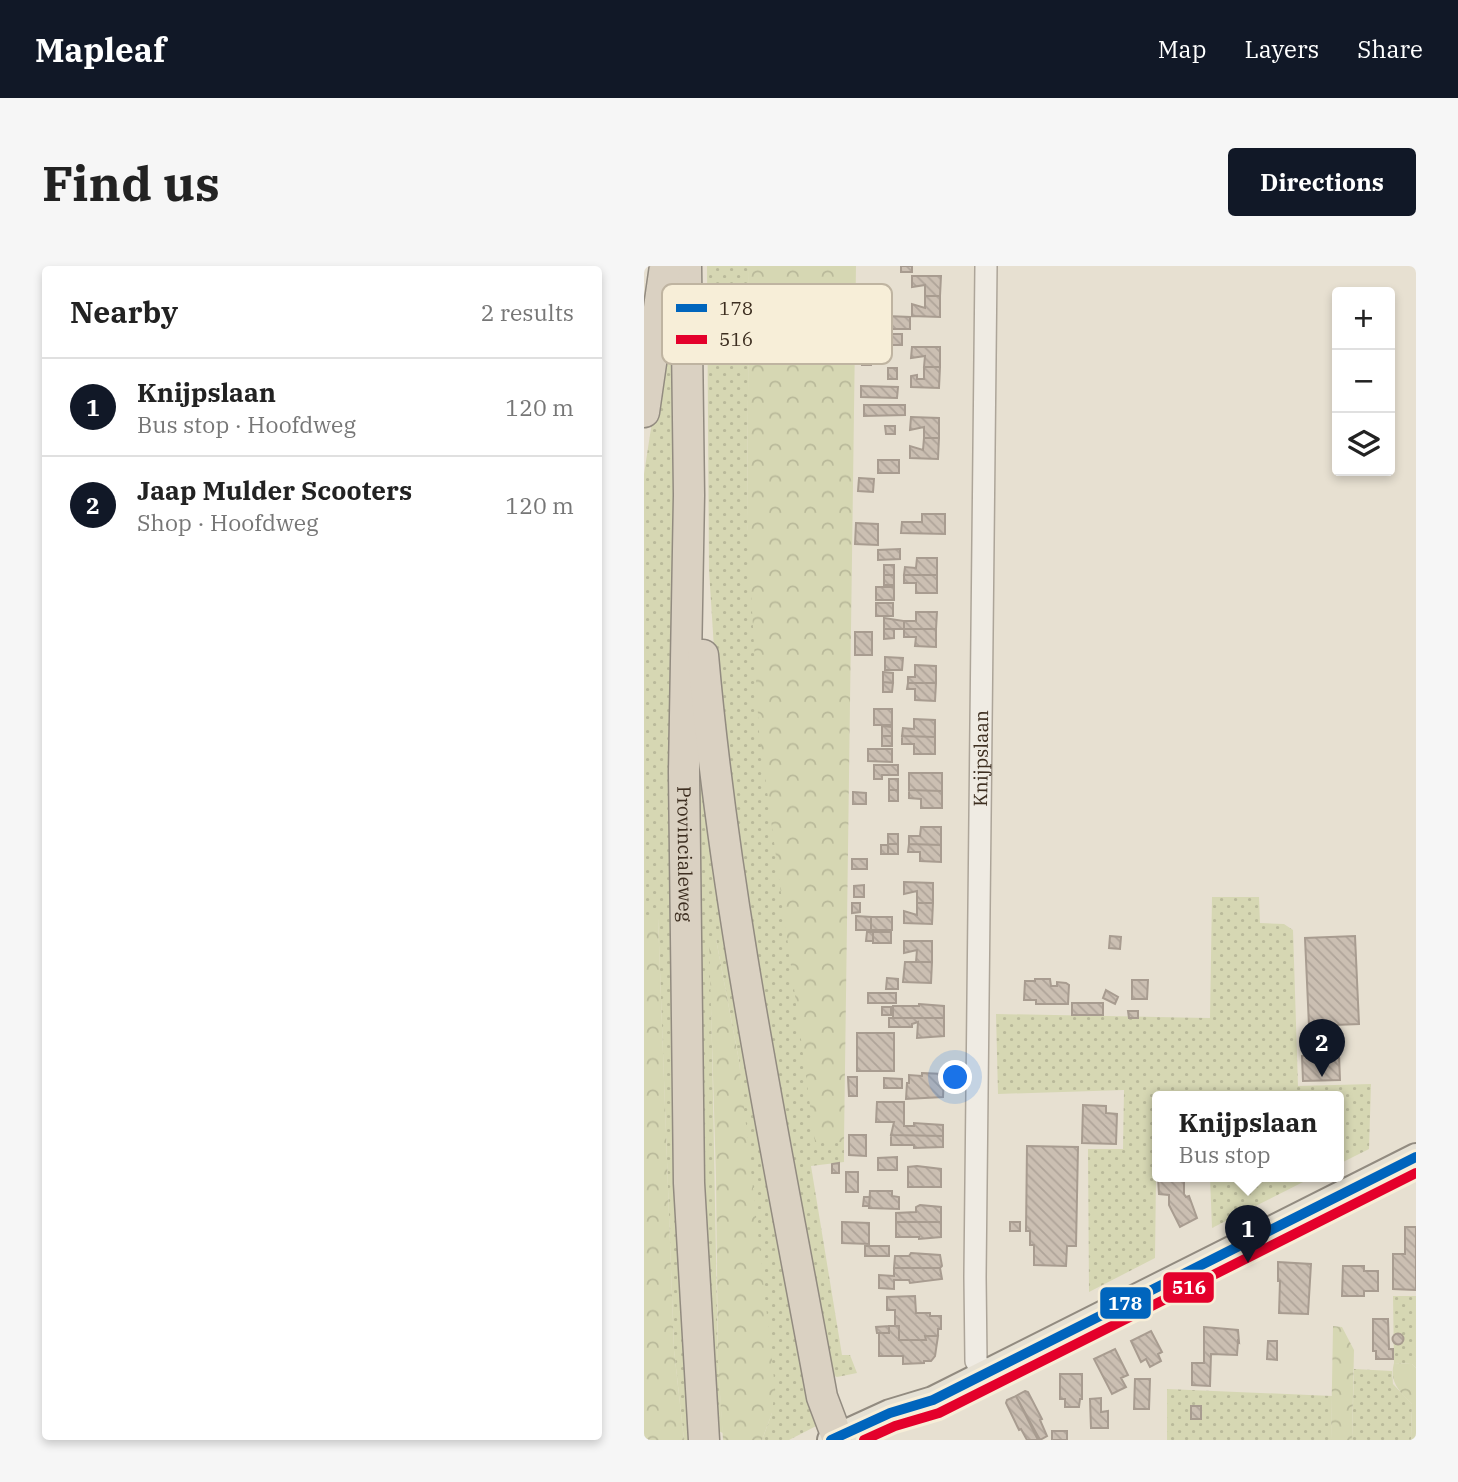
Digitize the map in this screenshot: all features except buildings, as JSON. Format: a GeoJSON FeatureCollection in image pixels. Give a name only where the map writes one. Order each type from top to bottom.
{"type":"FeatureCollection","features":[{"type":"Feature","properties":{"kind":"highway"},"geometry":{"type":"LineString","coordinates":[[662,284],[665,266]]}},
{"type":"Feature","properties":{"kind":"highway","name":"Provincialeweg"},"geometry":{"type":"LineString","coordinates":[[686,266],[686,284]]}},
{"type":"Feature","properties":{"kind":"highway"},"geometry":{"type":"LineString","coordinates":[[644,412],[662,287]]}},
{"type":"Feature","properties":{"kind":"highway","name":"Provincialeweg"},"geometry":{"type":"LineString","coordinates":[[687,364],[689,495],[684,785],[689,1183],[704,1440]]}},
{"type":"Feature","properties":{"kind":"highway"},"geometry":{"type":"LineString","coordinates":[[689,495],[711,746],[736,919],[822,1397],[835,1439]]}},
{"type":"Feature","properties":{"kind":"main road"},"geometry":{"type":"LineString","coordinates":[[835,1439],[890,1413],[933,1400],[1416,1157]]}},
{"type":"Feature","properties":{"kind":"main road"},"geometry":{"type":"LineString","coordinates":[[873,1440],[900,1426],[933,1400]]}},
{"type":"Feature","properties":{"kind":"street","name":"Knijpslaan"},"geometry":{"type":"LineString","coordinates":[[984,1374],[976,1361],[975,1277],[986,266]]}},
{"type":"Feature","properties":{"kind":"green space"},"geometry":{"type":"Polygon","coordinates":[[[707,266],[749,266],[749,284],[707,284],[707,266]]]}},
{"type":"Feature","properties":{"kind":"green space"},"geometry":{"type":"Polygon","coordinates":[[[749,266],[856,266],[856,284],[749,284],[749,266]]]}},
{"type":"Feature","properties":{"kind":"green space"},"geometry":{"type":"Polygon","coordinates":[[[662,356],[662,364],[676,364],[694,1440],[684,1440],[674,1350],[658,918],[644,918],[644,474],[662,356]]]}},
{"type":"Feature","properties":{"kind":"green space"},"geometry":{"type":"Polygon","coordinates":[[[708,364],[748,364],[747,523],[816,1142],[844,1142],[844,1162],[811,1166],[842,1355],[850,1355],[857,1373],[837,1377],[824,1372],[721,758],[709,570],[708,364]]]}},
{"type":"Feature","properties":{"kind":"green space"},"geometry":{"type":"Polygon","coordinates":[[[748,364],[855,364],[844,1142],[815,1142],[759,732],[747,523],[748,364]]]}},
{"type":"Feature","properties":{"kind":"green space"},"geometry":{"type":"Polygon","coordinates":[[[698,642],[824,1422],[789,1440],[762,1440],[772,1413],[739,1061],[716,939],[710,939],[718,1364],[723,1433],[713,1429],[700,1183],[698,642]]]}},
{"type":"Feature","properties":{"kind":"green space"},"geometry":{"type":"Polygon","coordinates":[[[1212,897],[1259,897],[1260,923],[1284,924],[1293,930],[1298,1086],[1371,1084],[1369,1149],[1344,1162],[1344,1091],[1152,1091],[1152,1182],[1156,1182],[1155,1258],[1089,1292],[1088,1149],[1123,1149],[1124,1090],[998,1094],[996,1014],[1210,1018],[1212,897]]]}},
{"type":"Feature","properties":{"kind":"green space"},"geometry":{"type":"Polygon","coordinates":[[[658,917],[674,1350],[684,1440],[644,1440],[644,918],[658,917]]]}},
{"type":"Feature","properties":{"kind":"green space"},"geometry":{"type":"Polygon","coordinates":[[[709,939],[716,939],[739,1061],[775,1388],[772,1413],[762,1440],[723,1440],[718,1364],[709,939]]]}},
{"type":"Feature","properties":{"kind":"green space"},"geometry":{"type":"Polygon","coordinates":[[[1210,1182],[1303,1182],[1212,1228],[1210,1182]]]}},
{"type":"Feature","properties":{"kind":"green space"},"geometry":{"type":"Polygon","coordinates":[[[1393,1296],[1416,1296],[1416,1368],[1412,1364],[1394,1363],[1393,1296]]]}},
{"type":"Feature","properties":{"kind":"green space"},"geometry":{"type":"Polygon","coordinates":[[[1333,1326],[1342,1327],[1354,1350],[1352,1440],[1331,1440],[1333,1326]]]}},
{"type":"Feature","properties":{"kind":"green space"},"geometry":{"type":"Polygon","coordinates":[[[1394,1363],[1412,1364],[1416,1368],[1416,1440],[1411,1440],[1412,1404],[1394,1381],[1394,1363]]]}},
{"type":"Feature","properties":{"kind":"green space"},"geometry":{"type":"Polygon","coordinates":[[[1354,1369],[1392,1371],[1393,1384],[1412,1404],[1411,1440],[1352,1440],[1354,1369]]]}},
{"type":"Feature","properties":{"kind":"green space"},"geometry":{"type":"Polygon","coordinates":[[[1167,1389],[1332,1396],[1331,1440],[1167,1440],[1167,1389]]]}},
{"type":"Feature","properties":{"kind":"transit line","name":"178"},"geometry":{"type":"LineString","coordinates":[[831,1440],[890,1413],[933,1400],[1416,1157]]}},
{"type":"Feature","properties":{"kind":"transit line","name":"516"},"geometry":{"type":"LineString","coordinates":[[864,1440],[895,1426],[939,1413],[1416,1173]]}},
{"type":"Feature","properties":{"kind":"place","name":"Jaap Mulder Scooters"},"geometry":{"type":"Point","coordinates":[1322,1077]}},
{"type":"Feature","properties":{"kind":"place","name":"Knijpslaan"},"geometry":{"type":"Point","coordinates":[1248,1263]}}]}
